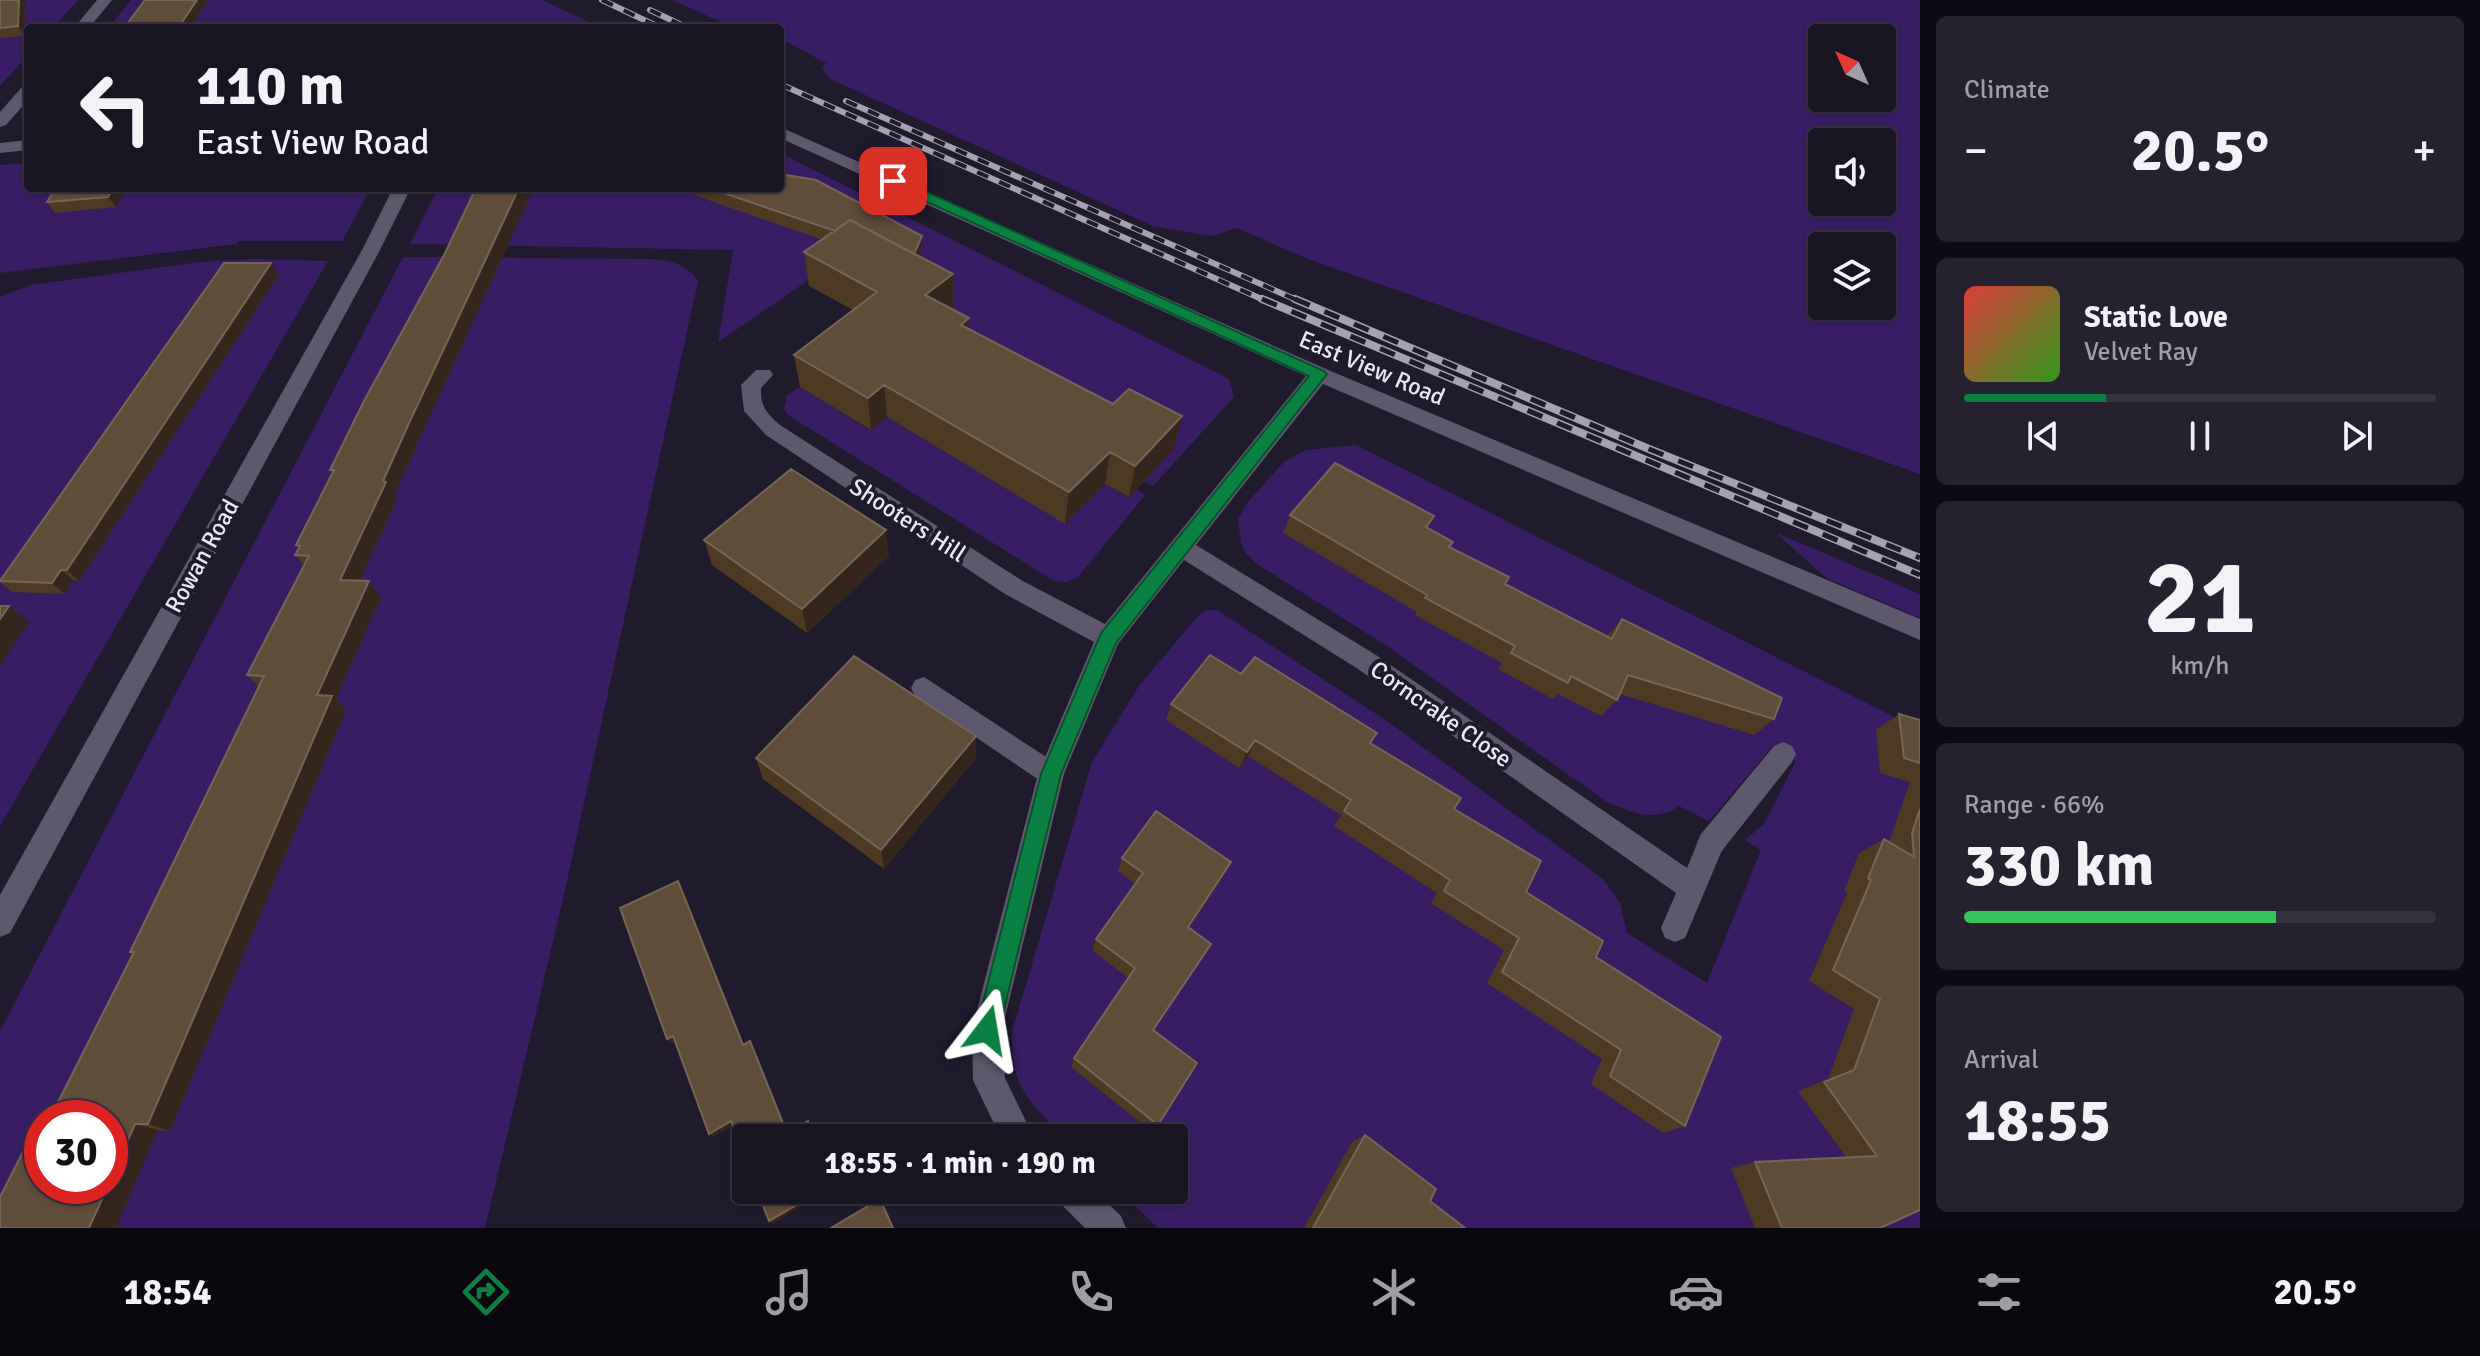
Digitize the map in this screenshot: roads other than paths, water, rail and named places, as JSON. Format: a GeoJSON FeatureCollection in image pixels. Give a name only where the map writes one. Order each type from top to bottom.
{"type":"FeatureCollection","features":[{"type":"Feature","properties":{"kind":"street"},"geometry":{"type":"LineString","coordinates":[[84,24],[105,0]]}},
{"type":"Feature","properties":{"kind":"street"},"geometry":{"type":"LineString","coordinates":[[0,122],[24,95]]}},
{"type":"Feature","properties":{"kind":"street","name":"East View Road"},"geometry":{"type":"LineString","coordinates":[[784,133],[1319,374],[1920,630]]}},
{"type":"Feature","properties":{"kind":"street"},"geometry":{"type":"LineString","coordinates":[[0,148],[24,145]]}},
{"type":"Feature","properties":{"kind":"street","name":"Rowan Road"},"geometry":{"type":"LineString","coordinates":[[0,923],[364,264],[400,192]]}},
{"type":"Feature","properties":{"kind":"street"},"geometry":{"type":"LineString","coordinates":[[1011,1124],[989,1080],[987,1030],[1051,774],[1108,638],[1319,374]]}},
{"type":"Feature","properties":{"kind":"street","name":"Shooters Hill"},"geometry":{"type":"LineString","coordinates":[[763,375],[751,385],[750,404],[755,417],[1013,587],[1108,638]]}},
{"type":"Feature","properties":{"kind":"street","name":"Corncrake Close"},"geometry":{"type":"LineString","coordinates":[[1183,548],[1367,662],[1692,888]]}},
{"type":"Feature","properties":{"kind":"street"},"geometry":{"type":"LineString","coordinates":[[924,688],[1051,774]]}},
{"type":"Feature","properties":{"kind":"street"},"geometry":{"type":"LineString","coordinates":[[1675,928],[1711,843],[1783,754]]}},
{"type":"Feature","properties":{"kind":"street"},"geometry":{"type":"LineString","coordinates":[[1085,1204],[1109,1228]]}},
{"type":"Feature","properties":{"kind":"railway"},"geometry":{"type":"LineString","coordinates":[[602,0],[653,24]]}},
{"type":"Feature","properties":{"kind":"railway"},"geometry":{"type":"LineString","coordinates":[[650,10],[680,24]]}},
{"type":"Feature","properties":{"kind":"railway"},"geometry":{"type":"LineString","coordinates":[[784,86],[1266,301]]}},
{"type":"Feature","properties":{"kind":"railway"},"geometry":{"type":"LineString","coordinates":[[846,101],[1299,301]]}},
{"type":"Feature","properties":{"kind":"railway"},"geometry":{"type":"LineString","coordinates":[[1262,299],[1920,575]]}},
{"type":"Feature","properties":{"kind":"railway"},"geometry":{"type":"LineString","coordinates":[[1295,299],[1649,449],[1920,558]]}}]}
